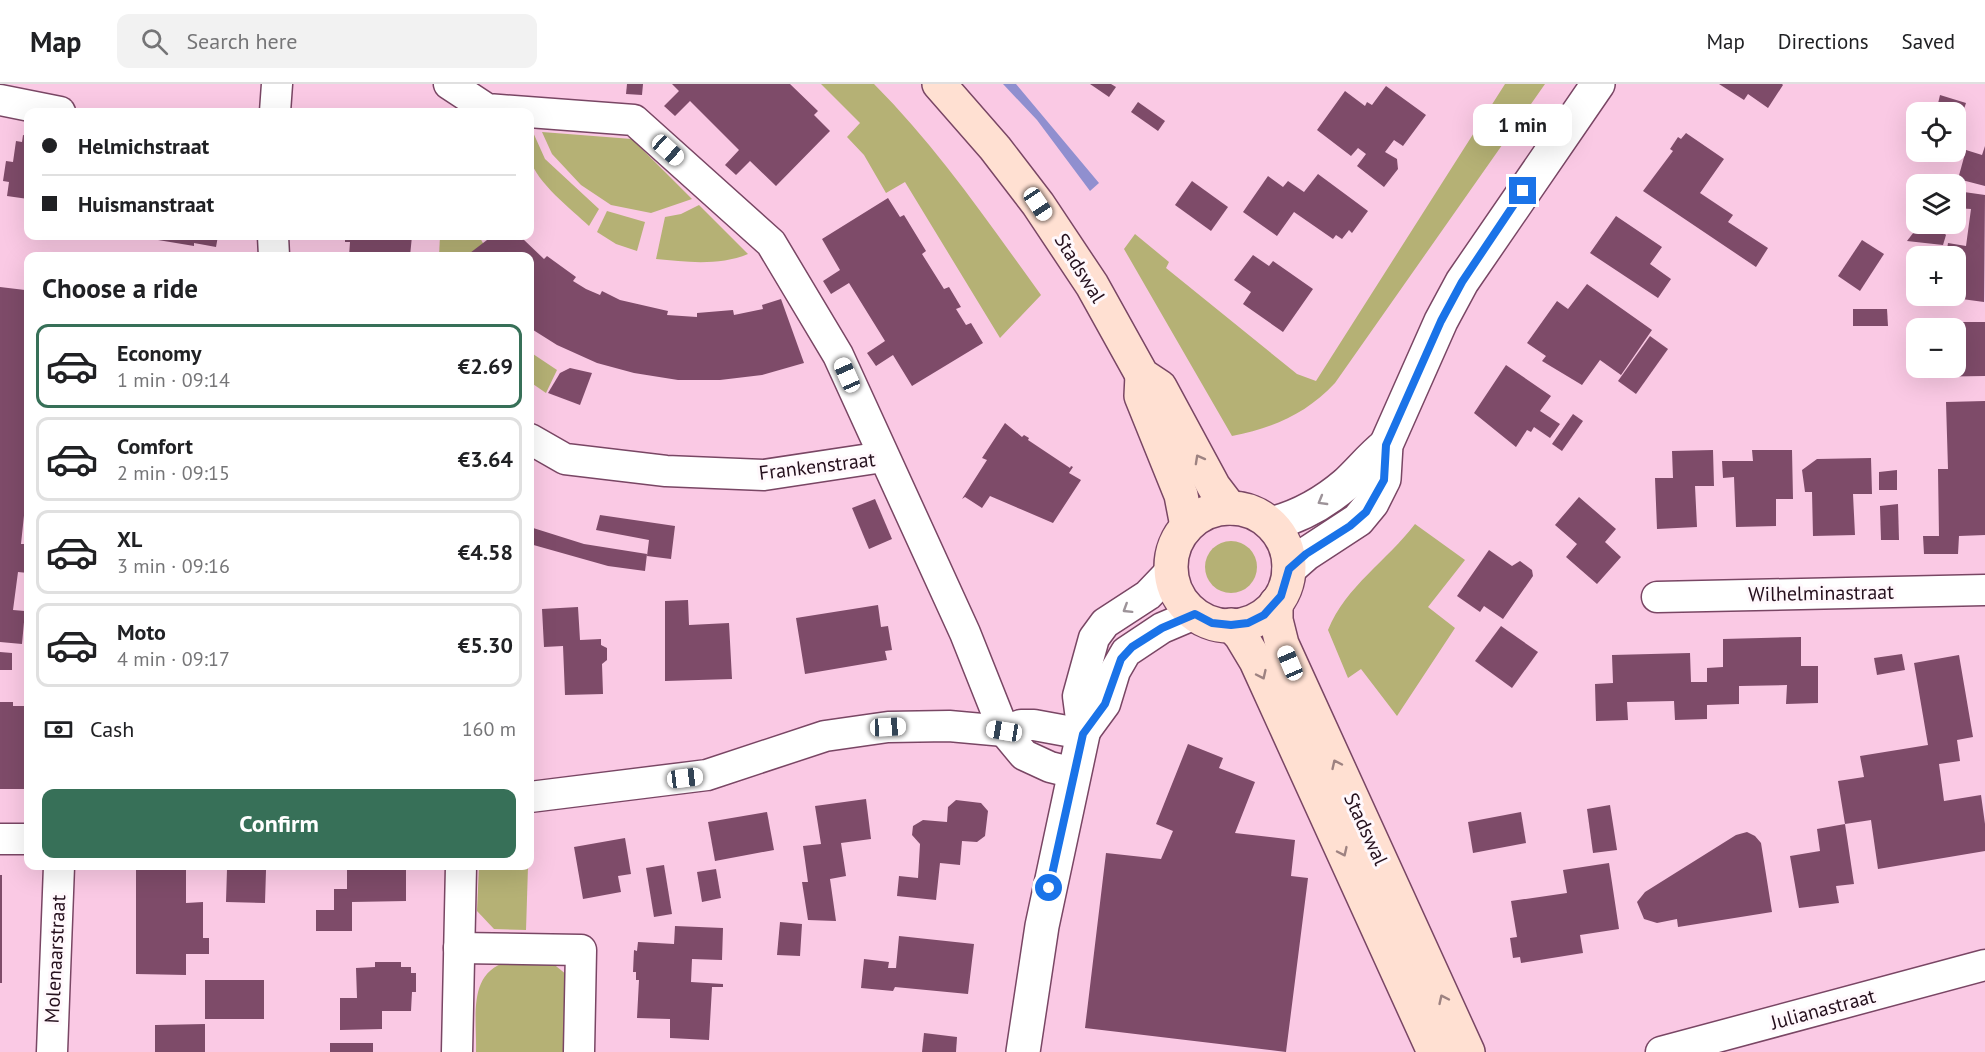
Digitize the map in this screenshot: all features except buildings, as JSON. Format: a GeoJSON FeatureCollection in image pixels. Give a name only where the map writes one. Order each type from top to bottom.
{"type":"FeatureCollection","features":[{"type":"Feature","properties":{"kind":"main road","name":"Stadswal"},"geometry":{"type":"LineString","coordinates":[[939,84],[995,148],[1038,204],[1092,285],[1142,375],[1160,387],[1214,487],[1230,508]]}},
{"type":"Feature","properties":{"kind":"main road","name":"Stadswal"},"geometry":{"type":"LineString","coordinates":[[1142,375],[1140,396],[1181,495],[1187,526]]}},
{"type":"Feature","properties":{"kind":"main road"},"geometry":{"type":"LineString","coordinates":[[1230,508],[1253,512],[1271,524],[1286,548],[1289,569],[1285,587],[1276,603],[1256,619],[1231,625],[1212,623],[1195,614],[1179,595],[1171,571],[1174,547],[1187,526],[1207,513],[1230,508]]}},
{"type":"Feature","properties":{"kind":"main road","name":"Stadswal"},"geometry":{"type":"LineString","coordinates":[[1276,603],[1278,633],[1290,663],[1468,1052]]}},
{"type":"Feature","properties":{"kind":"main road","name":"Stadswal"},"geometry":{"type":"LineString","coordinates":[[1231,625],[1248,645],[1434,1052]]}},
{"type":"Feature","properties":{"kind":"street"},"geometry":{"type":"LineString","coordinates":[[275,108],[277,84]]}},
{"type":"Feature","properties":{"kind":"street"},"geometry":{"type":"LineString","coordinates":[[449,84],[485,108]]}},
{"type":"Feature","properties":{"kind":"street"},"geometry":{"type":"LineString","coordinates":[[1289,569],[1306,554],[1350,526],[1366,512],[1384,480],[1386,445],[1441,321],[1462,282],[1598,84]]}},
{"type":"Feature","properties":{"kind":"street"},"geometry":{"type":"LineString","coordinates":[[0,100],[40,108]]}},
{"type":"Feature","properties":{"kind":"street"},"geometry":{"type":"LineString","coordinates":[[534,113],[634,120],[771,243],[838,356],[883,457]]}},
{"type":"Feature","properties":{"kind":"street","name":"Frankenstraat"},"geometry":{"type":"LineString","coordinates":[[534,442],[565,459],[666,471],[764,475],[883,457],[965,633],[1004,731],[1024,755],[1050,767],[1074,773]]}},
{"type":"Feature","properties":{"kind":"street"},"geometry":{"type":"LineString","coordinates":[[1271,524],[1300,514],[1334,494],[1363,464],[1386,445]]}},
{"type":"Feature","properties":{"kind":"street"},"geometry":{"type":"LineString","coordinates":[[1023,1052],[1042,926],[1083,734],[1078,696],[1094,638],[1105,623],[1148,595],[1171,571]]}},
{"type":"Feature","properties":{"kind":"street","name":"Wilhelminastraat"},"geometry":{"type":"LineString","coordinates":[[1657,597],[1985,590]]}},
{"type":"Feature","properties":{"kind":"street"},"geometry":{"type":"LineString","coordinates":[[1083,734],[1105,704],[1115,671],[1126,652],[1162,628],[1195,614]]}},
{"type":"Feature","properties":{"kind":"street"},"geometry":{"type":"LineString","coordinates":[[534,796],[707,775],[825,736],[858,731],[920,725],[974,727],[1004,731],[1021,725],[1034,725],[1083,734]]}},
{"type":"Feature","properties":{"kind":"street"},"geometry":{"type":"LineString","coordinates":[[0,839],[24,839]]}},
{"type":"Feature","properties":{"kind":"street","name":"Molenaarstraat"},"geometry":{"type":"LineString","coordinates":[[52,1052],[59,870]]}},
{"type":"Feature","properties":{"kind":"street"},"geometry":{"type":"LineString","coordinates":[[457,1052],[461,870]]}},
{"type":"Feature","properties":{"kind":"street"},"geometry":{"type":"LineString","coordinates":[[459,948],[581,950],[579,1052]]}},
{"type":"Feature","properties":{"kind":"street","name":"Julianastraat"},"geometry":{"type":"LineString","coordinates":[[1661,1052],[1985,965]]}},
{"type":"Feature","properties":{"kind":"shaded area"},"geometry":{"type":"Polygon","coordinates":[[[821,84],[874,84],[941,160],[1041,295],[1000,338],[905,182],[886,193],[864,155],[847,137],[860,123],[821,84]]]}},
{"type":"Feature","properties":{"kind":"shaded area"},"geometry":{"type":"Polygon","coordinates":[[[1505,84],[1545,84],[1335,383],[1312,403],[1288,418],[1261,429],[1232,436],[1124,249],[1135,234],[1169,262],[1166,268],[1297,374],[1316,381],[1505,84]]]}},
{"type":"Feature","properties":{"kind":"shaded area"},"geometry":{"type":"Polygon","coordinates":[[[542,132],[632,139],[692,199],[651,213],[611,205],[581,185],[552,154],[542,132]]]}},
{"type":"Feature","properties":{"kind":"shaded area"},"geometry":{"type":"Polygon","coordinates":[[[534,134],[545,159],[599,209],[589,226],[555,195],[534,168],[534,134]]]}},
{"type":"Feature","properties":{"kind":"shaded area"},"geometry":{"type":"Polygon","coordinates":[[[699,205],[748,254],[714,262],[656,259],[665,217],[681,214],[699,205]]]}},
{"type":"Feature","properties":{"kind":"shaded area"},"geometry":{"type":"Polygon","coordinates":[[[607,211],[645,222],[637,251],[616,244],[597,232],[607,211]]]}},
{"type":"Feature","properties":{"kind":"shaded area"},"geometry":{"type":"Polygon","coordinates":[[[440,240],[481,240],[484,245],[474,252],[439,252],[440,240]]]}},
{"type":"Feature","properties":{"kind":"shaded area"},"geometry":{"type":"Polygon","coordinates":[[[534,355],[557,370],[546,393],[534,385],[534,355]]]}},
{"type":"Feature","properties":{"kind":"shaded area"},"geometry":{"type":"Polygon","coordinates":[[[1415,524],[1465,560],[1428,607],[1455,628],[1397,716],[1361,669],[1348,678],[1328,630],[1345,600],[1415,524]]]}},
{"type":"Feature","properties":{"kind":"shaded area"},"geometry":{"type":"Polygon","coordinates":[[[1231,541],[1245,545],[1253,553],[1257,567],[1253,581],[1245,589],[1231,593],[1217,589],[1209,581],[1205,567],[1209,553],[1217,545],[1231,541]]]}},
{"type":"Feature","properties":{"kind":"shaded area"},"geometry":{"type":"Polygon","coordinates":[[[479,870],[528,870],[526,930],[494,929],[477,911],[479,870]]]}},
{"type":"Feature","properties":{"kind":"shaded area"},"geometry":{"type":"Polygon","coordinates":[[[507,962],[551,962],[567,975],[567,1052],[476,1052],[476,1011],[480,986],[485,976],[494,968],[507,962]]]}},
{"type":"Feature","properties":{"kind":"water"},"geometry":{"type":"Polygon","coordinates":[[[1003,84],[1016,84],[1099,183],[1090,191],[1037,120],[1003,84]]]}},
{"type":"Feature","properties":{"kind":"route"},"geometry":{"type":"LineString","coordinates":[[1049,888],[1083,734],[1105,704],[1121,659],[1132,647],[1162,628],[1195,614],[1203,620],[1222,625],[1240,625],[1264,615],[1281,596],[1289,569],[1326,539],[1350,526],[1366,512],[1384,480],[1386,445],[1441,321],[1482,250],[1523,191]]}}]}
